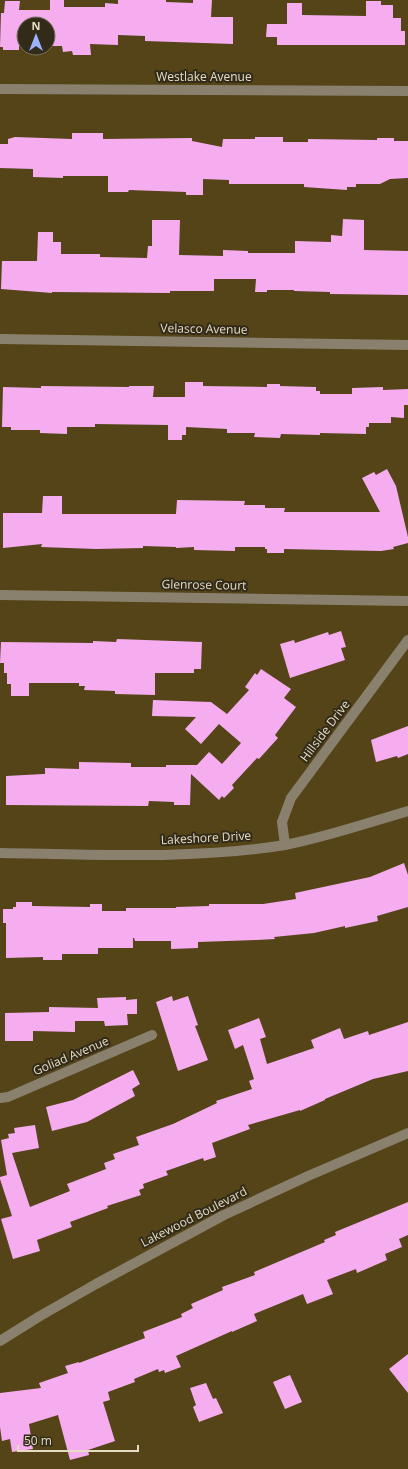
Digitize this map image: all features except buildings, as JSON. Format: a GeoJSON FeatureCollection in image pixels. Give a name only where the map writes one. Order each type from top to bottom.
{"type":"FeatureCollection","features":[{"type":"Feature","properties":{"kind":"street","name":"Westlake Avenue"},"geometry":{"type":"LineString","coordinates":[[0,89],[408,92]]}},
{"type":"Feature","properties":{"kind":"street","name":"Velasco Avenue"},"geometry":{"type":"LineString","coordinates":[[0,339],[408,345]]}},
{"type":"Feature","properties":{"kind":"street","name":"Glenrose Court"},"geometry":{"type":"LineString","coordinates":[[0,595],[408,601]]}},
{"type":"Feature","properties":{"kind":"street","name":"Hillside Drive"},"geometry":{"type":"LineString","coordinates":[[284,845],[282,822],[291,798],[408,640]]}},
{"type":"Feature","properties":{"kind":"street","name":"Lakeshore Drive"},"geometry":{"type":"LineString","coordinates":[[0,853],[159,854],[227,852],[284,845],[324,836],[408,811]]}},
{"type":"Feature","properties":{"kind":"street","name":"Goliad Avenue"},"geometry":{"type":"LineString","coordinates":[[0,1098],[8,1097],[152,1035]]}},
{"type":"Feature","properties":{"kind":"street","name":"Lakewood Boulevard"},"geometry":{"type":"LineString","coordinates":[[0,1341],[96,1284],[224,1215],[408,1132]]}}]}
